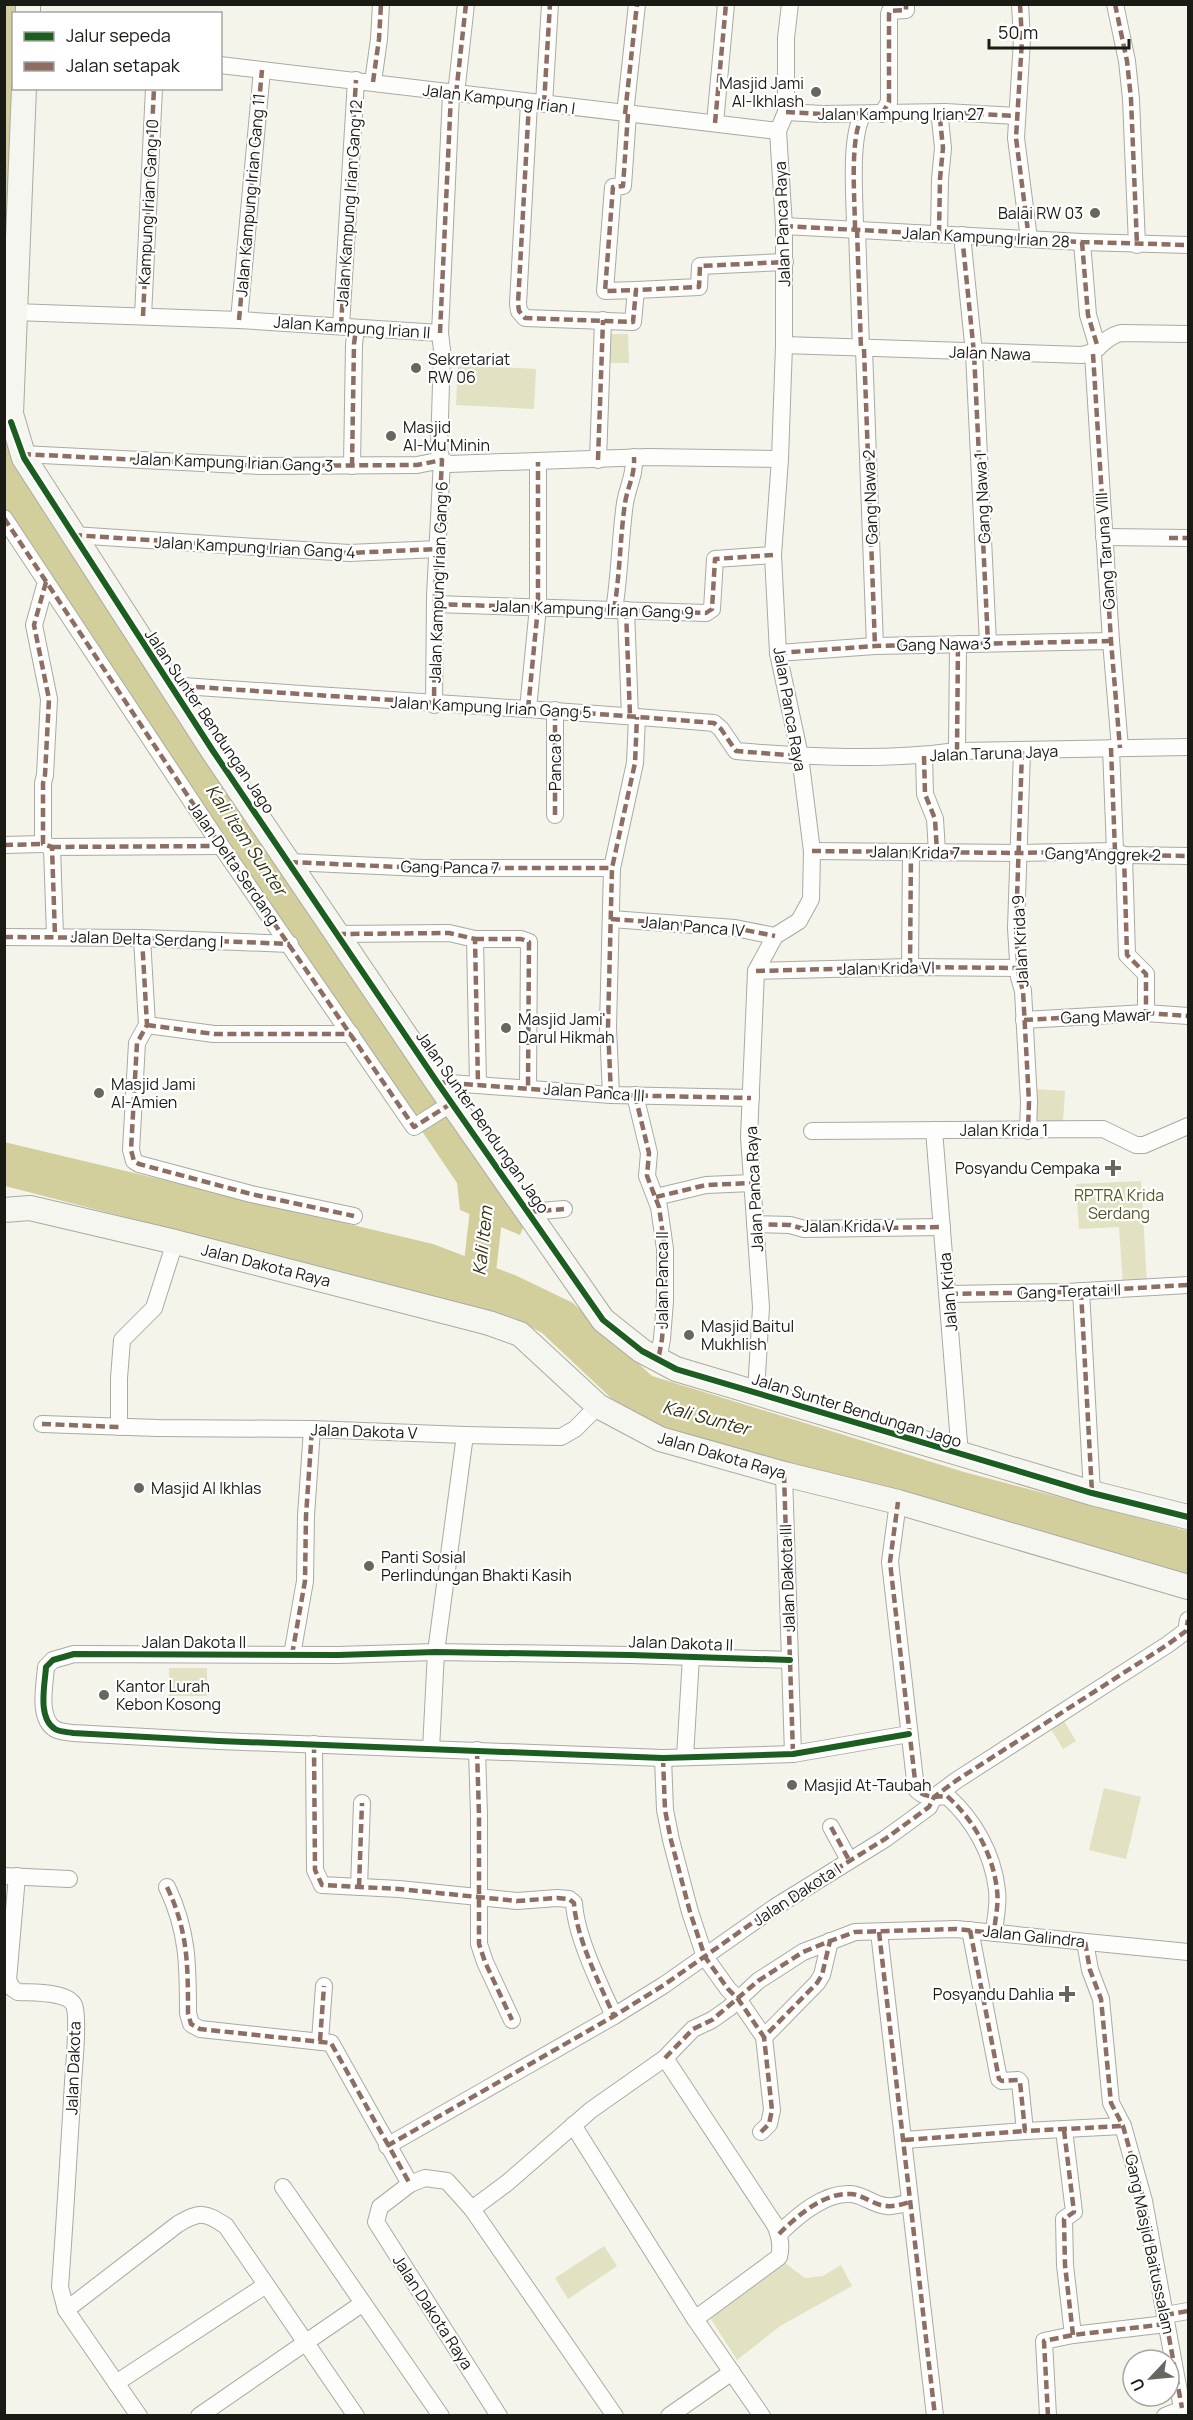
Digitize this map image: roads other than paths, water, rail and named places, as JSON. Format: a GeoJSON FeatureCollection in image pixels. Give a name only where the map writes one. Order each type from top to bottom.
{"type":"FeatureCollection","features":[{"type":"Feature","properties":{"kind":"street","name":"Jalan Kampung Irian Gang 12"},"geometry":{"type":"LineString","coordinates":[[352,466],[354,344],[349,327],[369,79],[381,4]]}},
{"type":"Feature","properties":{"kind":"street"},"geometry":{"type":"LineString","coordinates":[[440,333],[455,90],[466,4]]}},
{"type":"Feature","properties":{"kind":"street"},"geometry":{"type":"LineString","coordinates":[[550,4],[518,292],[519,312],[525,318],[633,322],[636,291]]}},
{"type":"Feature","properties":{"kind":"street"},"geometry":{"type":"LineString","coordinates":[[636,4],[626,111],[623,186],[613,186],[605,291],[699,287],[700,266],[785,262]]}},
{"type":"Feature","properties":{"kind":"street"},"geometry":{"type":"LineString","coordinates":[[715,120],[726,4]]}},
{"type":"Feature","properties":{"kind":"street","name":"Jalan Panca Raya"},"geometry":{"type":"LineString","coordinates":[[756,1393],[761,1307],[749,1137],[756,970],[775,936],[799,921],[811,898],[812,851],[800,756],[778,653],[773,555],[780,459],[785,262],[778,130],[786,112],[786,38],[790,4]]}},
{"type":"Feature","properties":{"kind":"street"},"geometry":{"type":"LineString","coordinates":[[1020,4],[1022,40],[1016,138],[1029,239]]}},
{"type":"Feature","properties":{"kind":"street"},"geometry":{"type":"LineString","coordinates":[[1115,4],[1127,61],[1131,99],[1137,244]]}},
{"type":"Feature","properties":{"kind":"street"},"geometry":{"type":"LineString","coordinates":[[882,114],[889,102],[889,14],[890,11],[906,10],[906,5]]}},
{"type":"Feature","properties":{"kind":"street","name":"Jalan Kampung Irian I"},"geometry":{"type":"LineString","coordinates":[[222,65],[369,79],[715,120],[778,130]]}},
{"type":"Feature","properties":{"kind":"street","name":"Jalan Kampung Irian Gang 11"},"geometry":{"type":"LineString","coordinates":[[239,320],[262,70]]}},
{"type":"Feature","properties":{"kind":"street"},"geometry":{"type":"LineString","coordinates":[[8,422],[24,90]]}},
{"type":"Feature","properties":{"kind":"street","name":"Kampung Irian Gang 10"},"geometry":{"type":"LineString","coordinates":[[143,316],[154,90]]}},
{"type":"Feature","properties":{"kind":"street","name":"Jalan Kampung Irian 27"},"geometry":{"type":"LineString","coordinates":[[786,112],[863,114],[945,112],[1017,116]]}},
{"type":"Feature","properties":{"kind":"street"},"geometry":{"type":"LineString","coordinates":[[939,234],[943,148],[940,119],[945,112]]}},
{"type":"Feature","properties":{"kind":"street","name":"Gang Nawa 2"},"geometry":{"type":"LineString","coordinates":[[863,114],[858,122],[855,147],[856,229],[875,646]]}},
{"type":"Feature","properties":{"kind":"street","name":"Jalan Kampung Irian 28"},"geometry":{"type":"LineString","coordinates":[[784,226],[1082,242],[1188,245]]}},
{"type":"Feature","properties":{"kind":"street","name":"Gang Nawa 1"},"geometry":{"type":"LineString","coordinates":[[962,235],[974,353],[988,643]]}},
{"type":"Feature","properties":{"kind":"street","name":"Gang Taruna VIII"},"geometry":{"type":"LineString","coordinates":[[1082,242],[1088,315],[1096,351],[1111,641],[1113,753],[1127,955],[1146,974],[1146,1014]]}},
{"type":"Feature","properties":{"kind":"street","name":"Jalan Kampung Irian II"},"geometry":{"type":"LineString","coordinates":[[14,312],[239,320],[440,333],[442,350],[439,451],[442,460]]}},
{"type":"Feature","properties":{"kind":"street"},"geometry":{"type":"LineString","coordinates":[[598,460],[603,320]]}},
{"type":"Feature","properties":{"kind":"street","name":"Jalan Nawa"},"geometry":{"type":"LineString","coordinates":[[784,345],[1082,355],[1096,351],[1111,336],[1121,333],[1188,334]]}},
{"type":"Feature","properties":{"kind":"street","name":"Jalan Sunter Bendungan Jago"},"geometry":{"type":"LineString","coordinates":[[8,422],[22,454],[170,688],[451,1105],[529,1212],[603,1320],[658,1361],[706,1379],[1092,1493],[1188,1516]]}},
{"type":"Feature","properties":{"kind":"street","name":"Jalan Kampung Irian Gang 3"},"geometry":{"type":"LineString","coordinates":[[22,454],[260,466],[417,465],[442,460]]}},
{"type":"Feature","properties":{"kind":"street"},"geometry":{"type":"LineString","coordinates":[[611,1095],[608,1027],[612,868],[635,763],[633,717],[620,610],[626,501],[635,473],[634,458]]}},
{"type":"Feature","properties":{"kind":"street"},"geometry":{"type":"LineString","coordinates":[[442,460],[449,464],[634,458],[780,459]]}},
{"type":"Feature","properties":{"kind":"street","name":"Jalan Kampung Irian Gang 6"},"geometry":{"type":"LineString","coordinates":[[434,705],[435,603],[442,460]]}},
{"type":"Feature","properties":{"kind":"street"},"geometry":{"type":"LineString","coordinates":[[528,709],[538,608],[538,462]]}},
{"type":"Feature","properties":{"kind":"street","name":"Jalan Delta Serdang"},"geometry":{"type":"LineString","coordinates":[[4,518],[221,846],[414,1128],[451,1105]]}},
{"type":"Feature","properties":{"kind":"street","name":"Jalan Kampung Irian Gang 4"},"geometry":{"type":"LineString","coordinates":[[73,535],[350,553],[438,549]]}},
{"type":"Feature","properties":{"kind":"street"},"geometry":{"type":"LineString","coordinates":[[1104,537],[1188,538]]}},
{"type":"Feature","properties":{"kind":"street","name":"Jalan Kampung Irian Gang 9"},"geometry":{"type":"LineString","coordinates":[[435,603],[706,613],[712,609],[714,560],[719,557],[773,555]]}},
{"type":"Feature","properties":{"kind":"street"},"geometry":{"type":"LineString","coordinates":[[46,582],[34,626],[49,699],[45,775],[42,783],[55,936]]}},
{"type":"Feature","properties":{"kind":"street","name":"Gang Nawa 3"},"geometry":{"type":"LineString","coordinates":[[778,653],[875,646],[1111,641]]}},
{"type":"Feature","properties":{"kind":"street"},"geometry":{"type":"LineString","coordinates":[[957,751],[958,644]]}},
{"type":"Feature","properties":{"kind":"street","name":"Jalan Kampung Irian Gang 5"},"geometry":{"type":"LineString","coordinates":[[170,688],[434,705],[555,710],[714,723],[736,751],[800,756]]}},
{"type":"Feature","properties":{"kind":"street","name":"Panca 8"},"geometry":{"type":"LineString","coordinates":[[555,710],[555,815]]}},
{"type":"Feature","properties":{"kind":"street","name":"Jalan Taruna Jaya"},"geometry":{"type":"LineString","coordinates":[[800,756],[924,756],[957,751],[1022,756],[1113,753],[1188,747]]}},
{"type":"Feature","properties":{"kind":"street"},"geometry":{"type":"LineString","coordinates":[[924,756],[926,794],[934,819],[937,852]]}},
{"type":"Feature","properties":{"kind":"street","name":"Jalan Krida 9"},"geometry":{"type":"LineString","coordinates":[[1022,756],[1016,928],[1018,968],[1023,991],[1029,1102],[1028,1131]]}},
{"type":"Feature","properties":{"kind":"street"},"geometry":{"type":"LineString","coordinates":[[4,845],[221,846]]}},
{"type":"Feature","properties":{"kind":"street","name":"Jalan Krida 7"},"geometry":{"type":"LineString","coordinates":[[812,851],[1018,853]]}},
{"type":"Feature","properties":{"kind":"street"},"geometry":{"type":"LineString","coordinates":[[910,967],[911,852]]}},
{"type":"Feature","properties":{"kind":"street","name":"Gang Anggrek 2"},"geometry":{"type":"LineString","coordinates":[[1018,853],[1188,856]]}},
{"type":"Feature","properties":{"kind":"street","name":"Gang Panca 7"},"geometry":{"type":"LineString","coordinates":[[289,862],[423,868],[612,868]]}},
{"type":"Feature","properties":{"kind":"street","name":"Jalan Panca IV"},"geometry":{"type":"LineString","coordinates":[[611,919],[735,928],[775,936]]}},
{"type":"Feature","properties":{"kind":"street"},"geometry":{"type":"LineString","coordinates":[[337,934],[449,933],[475,939],[521,939],[529,942],[528,1087]]}},
{"type":"Feature","properties":{"kind":"street","name":"Jalan Delta Serdang I"},"geometry":{"type":"LineString","coordinates":[[4,937],[142,938],[290,944]]}},
{"type":"Feature","properties":{"kind":"street"},"geometry":{"type":"LineString","coordinates":[[142,938],[147,1025],[137,1043],[132,1159],[136,1163],[236,1191],[354,1216]]}},
{"type":"Feature","properties":{"kind":"street"},"geometry":{"type":"LineString","coordinates":[[475,939],[478,1083]]}},
{"type":"Feature","properties":{"kind":"street","name":"Jalan Krida VI"},"geometry":{"type":"LineString","coordinates":[[756,970],[910,967],[1018,968]]}},
{"type":"Feature","properties":{"kind":"street","name":"Gang Mawar"},"geometry":{"type":"LineString","coordinates":[[1024,1020],[1146,1014],[1188,1016]]}},
{"type":"Feature","properties":{"kind":"street"},"geometry":{"type":"LineString","coordinates":[[147,1025],[214,1034],[351,1034]]}},
{"type":"Feature","properties":{"kind":"street","name":"Jalan Panca III"},"geometry":{"type":"LineString","coordinates":[[437,1082],[478,1083],[611,1095],[751,1098]]}},
{"type":"Feature","properties":{"kind":"street","name":"Jalan Panca II"},"geometry":{"type":"LineString","coordinates":[[635,1095],[649,1153],[647,1176],[656,1197],[664,1239],[665,1301],[658,1361]]}},
{"type":"Feature","properties":{"kind":"street","name":"Jalan Krida 1"},"geometry":{"type":"LineString","coordinates":[[812,1131],[1103,1129],[1136,1144],[1144,1145],[1188,1126]]}},
{"type":"Feature","properties":{"kind":"street","name":"Jalan Krida"},"geometry":{"type":"LineString","coordinates":[[934,1130],[949,1294],[960,1455]]}},
{"type":"Feature","properties":{"kind":"street"},"geometry":{"type":"LineString","coordinates":[[656,1197],[706,1185],[752,1183]]}},
{"type":"Feature","properties":{"kind":"street","name":"Jalan Dakota Raya"},"geometry":{"type":"LineString","coordinates":[[4,1210],[30,1208],[176,1242],[489,1323],[520,1334],[598,1406],[660,1439],[784,1474],[897,1502],[1188,1587]]}},
{"type":"Feature","properties":{"kind":"street"},"geometry":{"type":"LineString","coordinates":[[529,1212],[564,1209]]}},
{"type":"Feature","properties":{"kind":"street","name":"Jalan Krida V"},"geometry":{"type":"LineString","coordinates":[[755,1224],[790,1225],[804,1229],[942,1227]]}},
{"type":"Feature","properties":{"kind":"street"},"geometry":{"type":"LineString","coordinates":[[119,1427],[122,1340],[154,1308],[176,1242]]}},
{"type":"Feature","properties":{"kind":"street","name":"Gang Teratai II"},"geometry":{"type":"LineString","coordinates":[[949,1294],[1081,1291],[1188,1285]]}},
{"type":"Feature","properties":{"kind":"street"},"geometry":{"type":"LineString","coordinates":[[1081,1291],[1092,1493]]}},
{"type":"Feature","properties":{"kind":"street","name":"Jalan Dakota V"},"geometry":{"type":"LineString","coordinates":[[42,1424],[561,1437],[575,1429],[598,1406]]}},
{"type":"Feature","properties":{"kind":"street"},"geometry":{"type":"LineString","coordinates":[[292,1655],[304,1581],[312,1429]]}},
{"type":"Feature","properties":{"kind":"street"},"geometry":{"type":"LineString","coordinates":[[431,1749],[436,1653],[465,1436]]}},
{"type":"Feature","properties":{"kind":"street","name":"Jalan Dakota III"},"geometry":{"type":"LineString","coordinates":[[784,1474],[793,1754]]}},
{"type":"Feature","properties":{"kind":"street"},"geometry":{"type":"LineString","coordinates":[[897,1502],[890,1562],[916,1789],[920,1794],[934,1797],[947,1796],[963,1809],[981,1837],[993,1869],[998,1892],[994,1933]]}},
{"type":"Feature","properties":{"kind":"street","name":"Jalan Dakota I"},"geometry":{"type":"LineString","coordinates":[[387,2146],[614,2016],[705,1957],[776,1907],[885,1839],[929,1807],[934,1797],[1022,1736],[1167,1645],[1186,1631],[1188,1620]]}},
{"type":"Feature","properties":{"kind":"street","name":"Jalan Dakota II"},"geometry":{"type":"LineString","coordinates":[[790,1660],[436,1653],[74,1654],[63,1656],[46,1666],[45,1714],[48,1723],[56,1731],[73,1733],[663,1758],[793,1754],[845,1743],[909,1734]]}},
{"type":"Feature","properties":{"kind":"street"},"geometry":{"type":"LineString","coordinates":[[685,1757],[691,1657]]}},
{"type":"Feature","properties":{"kind":"street"},"geometry":{"type":"LineString","coordinates":[[314,1744],[317,1877],[322,1885],[517,1901],[569,1899],[574,1903],[575,1919],[592,1967],[614,2016]]}},
{"type":"Feature","properties":{"kind":"street"},"geometry":{"type":"LineString","coordinates":[[477,1750],[479,1944],[512,2020]]}},
{"type":"Feature","properties":{"kind":"street"},"geometry":{"type":"LineString","coordinates":[[663,1758],[665,1810],[671,1840],[690,1912],[705,1957],[764,2037],[772,2110],[769,2124],[761,2132]]}},
{"type":"Feature","properties":{"kind":"street"},"geometry":{"type":"LineString","coordinates":[[358,1887],[362,1803]]}},
{"type":"Feature","properties":{"kind":"street"},"geometry":{"type":"LineString","coordinates":[[831,1827],[849,1860]]}},
{"type":"Feature","properties":{"kind":"street"},"geometry":{"type":"LineString","coordinates":[[11,1876],[69,1879]]}},
{"type":"Feature","properties":{"kind":"street","name":"Jalan Dakota"},"geometry":{"type":"LineString","coordinates":[[11,1876],[8,1980],[12,1988],[18,1992],[60,1995],[70,2000],[74,2005],[75,2013],[75,2058],[60,2287],[66,2310],[139,2415]]}},
{"type":"Feature","properties":{"kind":"street"},"geometry":{"type":"LineString","coordinates":[[167,1887],[177,1909],[186,1942],[188,2013],[191,2024],[200,2029],[332,2044],[410,2184],[425,2178],[447,2181],[471,2209],[615,2415]]}},
{"type":"Feature","properties":{"kind":"street"},"geometry":{"type":"LineString","coordinates":[[970,1930],[999,2079],[1020,2082],[1025,2131]]}},
{"type":"Feature","properties":{"kind":"street","name":"Jalan Galindra"},"geometry":{"type":"LineString","coordinates":[[471,2209],[507,2183],[573,2125],[648,2068],[665,2058],[693,2029],[712,2020],[758,1981],[803,1952],[855,1932],[970,1930],[1188,1952]]}},
{"type":"Feature","properties":{"kind":"street"},"geometry":{"type":"LineString","coordinates":[[879,1932],[905,2140],[935,2415]]}},
{"type":"Feature","properties":{"kind":"street"},"geometry":{"type":"LineString","coordinates":[[764,2037],[817,1983],[822,1975],[830,1941]]}},
{"type":"Feature","properties":{"kind":"street","name":"Gang Masjid Baitussalam"},"geometry":{"type":"LineString","coordinates":[[1085,1942],[1090,1970],[1101,1999],[1112,2103],[1123,2126],[1144,2201],[1185,2408]]}},
{"type":"Feature","properties":{"kind":"street"},"geometry":{"type":"LineString","coordinates":[[320,2041],[324,1986]]}},
{"type":"Feature","properties":{"kind":"street"},"geometry":{"type":"LineString","coordinates":[[665,2058],[779,2234],[781,2250],[779,2257],[695,2319]]}},
{"type":"Feature","properties":{"kind":"street"},"geometry":{"type":"LineString","coordinates":[[573,2125],[695,2319],[762,2415]]}},
{"type":"Feature","properties":{"kind":"street"},"geometry":{"type":"LineString","coordinates":[[905,2140],[1123,2126]]}},
{"type":"Feature","properties":{"kind":"street"},"geometry":{"type":"LineString","coordinates":[[1064,2130],[1074,2212],[1064,2219],[1065,2265],[1073,2335]]}},
{"type":"Feature","properties":{"kind":"street","name":"Jalan Dakota Raya"},"geometry":{"type":"LineString","coordinates":[[410,2184],[380,2207],[376,2214],[379,2228],[500,2415]]}},
{"type":"Feature","properties":{"kind":"street"},"geometry":{"type":"LineString","coordinates":[[283,2187],[441,2415]]}},
{"type":"Feature","properties":{"kind":"street"},"geometry":{"type":"LineString","coordinates":[[779,2234],[803,2210],[839,2195],[851,2194],[867,2198],[885,2207],[910,2202]]}},
{"type":"Feature","properties":{"kind":"street"},"geometry":{"type":"LineString","coordinates":[[66,2310],[178,2224],[194,2215],[208,2214],[226,2226],[306,2342],[349,2413]]}},
{"type":"Feature","properties":{"kind":"street"},"geometry":{"type":"LineString","coordinates":[[116,2383],[266,2286]]}},
{"type":"Feature","properties":{"kind":"street"},"geometry":{"type":"LineString","coordinates":[[199,2415],[363,2303]]}},
{"type":"Feature","properties":{"kind":"street"},"geometry":{"type":"LineString","coordinates":[[1048,2415],[1044,2341],[1166,2319],[1188,2311]]}},
{"type":"Feature","properties":{"kind":"street"},"geometry":{"type":"LineString","coordinates":[[669,2415],[732,2372]]}},
{"type":"Feature","properties":{"kind":"street"},"geometry":{"type":"LineString","coordinates":[[1165,2415],[1185,2408]]}},
{"type":"Feature","properties":{"kind":"water"},"geometry":{"type":"Polygon","coordinates":[[[5,5],[19,5],[19,12],[12,12],[12,90],[14,90],[5,290],[5,5]]]}},
{"type":"Feature","properties":{"kind":"water","name":"Kali Item Sunter"},"geometry":{"type":"Polygon","coordinates":[[[4,439],[44,513],[165,697],[525,1223],[520,1235],[460,1210],[457,1183],[5,514],[4,439]]]}},
{"type":"Feature","properties":{"kind":"water","name":"Kali Sunter"},"geometry":{"type":"Polygon","coordinates":[[[4,1142],[433,1244],[517,1276],[573,1303],[652,1376],[964,1472],[1188,1531],[1188,1574],[957,1518],[662,1426],[612,1399],[542,1333],[514,1318],[5,1186],[4,1142]]]}},
{"type":"Feature","properties":{"kind":"waterway","name":"Kali Item"},"geometry":{"type":"LineString","coordinates":[[476,1180],[488,1197],[478,1285]]}},
{"type":"Feature","properties":{"kind":"place","name":"Masjid Jami Al-Ikhlash"},"geometry":{"type":"Point","coordinates":[816,92]}},
{"type":"Feature","properties":{"kind":"place","name":"Balai RW 03"},"geometry":{"type":"Point","coordinates":[1095,213]}},
{"type":"Feature","properties":{"kind":"place","name":"Sekretariat RW 06"},"geometry":{"type":"Point","coordinates":[416,368]}},
{"type":"Feature","properties":{"kind":"place","name":"Masjid Al-Mu'Minin"},"geometry":{"type":"Point","coordinates":[391,436]}},
{"type":"Feature","properties":{"kind":"place","name":"Masjid Jami' Darul Hikmah"},"geometry":{"type":"Point","coordinates":[506,1028]}},
{"type":"Feature","properties":{"kind":"place","name":"Masjid Jami Al-Amien"},"geometry":{"type":"Point","coordinates":[99,1093]}},
{"type":"Feature","properties":{"kind":"place","name":"Posyandu Cempaka"},"geometry":{"type":"Point","coordinates":[1113,1168]}},
{"type":"Feature","properties":{"kind":"place","name":"Masjid Baitul Mukhlish"},"geometry":{"type":"Point","coordinates":[689,1335]}},
{"type":"Feature","properties":{"kind":"place","name":"Masjid Al Ikhlas"},"geometry":{"type":"Point","coordinates":[139,1488]}},
{"type":"Feature","properties":{"kind":"place","name":"Panti Sosial Perlindungan Bhakti Kasih"},"geometry":{"type":"Point","coordinates":[369,1566]}},
{"type":"Feature","properties":{"kind":"place","name":"Kantor Lurah Kebon Kosong"},"geometry":{"type":"Point","coordinates":[104,1695]}},
{"type":"Feature","properties":{"kind":"place","name":"Masjid At-Taubah"},"geometry":{"type":"Point","coordinates":[792,1785]}},
{"type":"Feature","properties":{"kind":"place","name":"Posyandu Dahlia"},"geometry":{"type":"Point","coordinates":[1067,1994]}},
{"type":"Feature","properties":{"kind":"park label","name":"RPTRA Krida Serdang"},"geometry":{"type":"Point","coordinates":[1119,1204]}}]}
